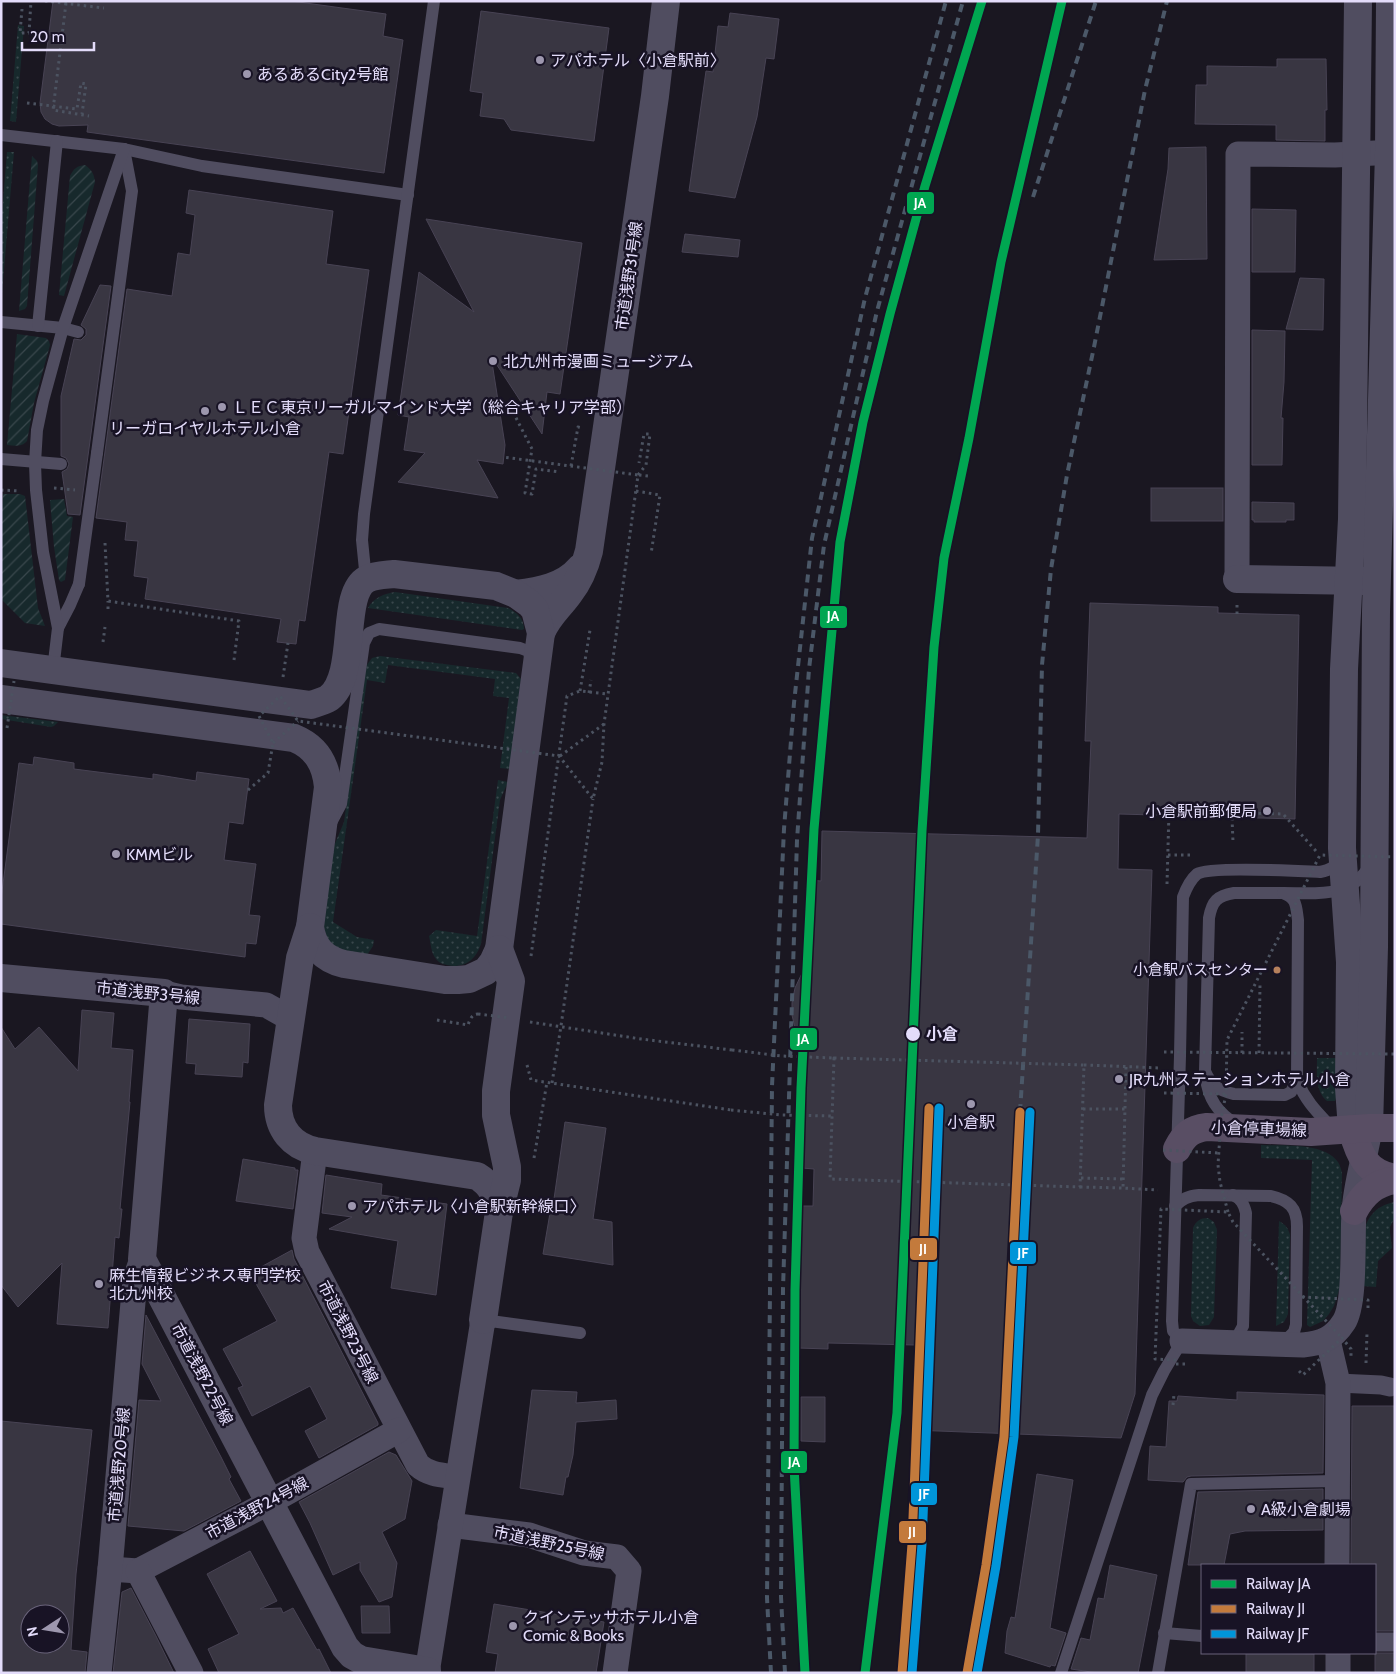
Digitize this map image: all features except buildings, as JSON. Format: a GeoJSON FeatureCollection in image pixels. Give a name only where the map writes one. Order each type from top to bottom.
{"type":"FeatureCollection","features":[{"type":"Feature","properties":{"kind":"main road","name":"小倉停車場線"},"geometry":{"type":"LineString","coordinates":[[1170,1149],[1188,1133],[1200,1128],[1311,1132],[1363,1129]]}},
{"type":"Feature","properties":{"kind":"main road"},"geometry":{"type":"LineString","coordinates":[[1363,1129],[1362,1159],[1374,1171],[1395,1179]]}},
{"type":"Feature","properties":{"kind":"main road"},"geometry":{"type":"LineString","coordinates":[[1354,1211],[1364,1194],[1385,1181],[1395,1179]]}},
{"type":"Feature","properties":{"kind":"street","name":"市道浅野31号線"},"geometry":{"type":"LineString","coordinates":[[589,551],[655,96],[666,1]]}},
{"type":"Feature","properties":{"kind":"street"},"geometry":{"type":"LineString","coordinates":[[1358,1],[1352,519],[1344,669],[1342,848],[1350,962],[1349,1088],[1363,1129]]}},
{"type":"Feature","properties":{"kind":"street"},"geometry":{"type":"LineString","coordinates":[[1363,1129],[1374,947],[1385,853],[1385,668],[1377,582],[1389,385],[1392,152],[1390,1]]}},
{"type":"Feature","properties":{"kind":"street"},"geometry":{"type":"LineString","coordinates":[[1377,582],[1348,581],[1237,590],[1238,154],[1357,154],[1392,152]]}},
{"type":"Feature","properties":{"kind":"street"},"geometry":{"type":"LineString","coordinates":[[516,594],[551,588],[566,580],[575,573],[589,551]]}},
{"type":"Feature","properties":{"kind":"street"},"geometry":{"type":"LineString","coordinates":[[310,927],[311,938],[316,947],[324,956],[334,961],[445,980],[469,979],[486,971],[493,962],[498,949],[541,633],[552,612],[569,595],[579,580],[589,551]]}},
{"type":"Feature","properties":{"kind":"street"},"geometry":{"type":"LineString","coordinates":[[5,681],[54,670],[311,705],[329,698],[342,676],[356,589],[366,580],[380,575],[394,574],[496,586],[516,594],[530,604],[535,610],[541,633]]}},
{"type":"Feature","properties":{"kind":"street"},"geometry":{"type":"LineString","coordinates":[[1344,669],[1385,668]]}},
{"type":"Feature","properties":{"kind":"street"},"geometry":{"type":"LineString","coordinates":[[5,681],[294,738],[302,742],[318,757],[327,776],[328,787],[310,927],[300,958],[278,1105],[279,1117],[285,1132],[291,1139],[306,1149],[315,1151],[507,1180]]}},
{"type":"Feature","properties":{"kind":"street"},"geometry":{"type":"LineString","coordinates":[[427,1672],[499,1212],[507,1180],[507,1167],[496,1115],[496,1097],[511,981],[498,949]]}},
{"type":"Feature","properties":{"kind":"street","name":"市道浅野3号線"},"geometry":{"type":"LineString","coordinates":[[1,978],[164,993],[181,997],[266,1006],[291,1019]]}},
{"type":"Feature","properties":{"kind":"street"},"geometry":{"type":"LineString","coordinates":[[142,1259],[164,993]]}},
{"type":"Feature","properties":{"kind":"street","name":"市道浅野23号線"},"geometry":{"type":"LineString","coordinates":[[315,1151],[304,1238],[305,1245],[418,1465],[430,1473],[457,1476]]}},
{"type":"Feature","properties":{"kind":"street"},"geometry":{"type":"LineString","coordinates":[[1337,1564],[1338,1383],[1335,1339],[1349,1311],[1354,1211],[1362,1159]]}},
{"type":"Feature","properties":{"kind":"street"},"geometry":{"type":"LineString","coordinates":[[478,1176],[494,1192],[499,1212]]}},
{"type":"Feature","properties":{"kind":"street","name":"市道浅野22号線"},"geometry":{"type":"LineString","coordinates":[[142,1259],[345,1647],[352,1655],[361,1660],[427,1672]]}},
{"type":"Feature","properties":{"kind":"street","name":"市道浅野20号線"},"geometry":{"type":"LineString","coordinates":[[99,1673],[110,1569],[135,1278],[142,1259]]}},
{"type":"Feature","properties":{"kind":"street"},"geometry":{"type":"LineString","coordinates":[[1183,1353],[1223,1343],[1303,1345],[1335,1339]]}},
{"type":"Feature","properties":{"kind":"street"},"geometry":{"type":"LineString","coordinates":[[1338,1383],[1390,1387]]}},
{"type":"Feature","properties":{"kind":"street","name":"市道浅野24号線"},"geometry":{"type":"LineString","coordinates":[[138,1571],[270,1502],[399,1430]]}},
{"type":"Feature","properties":{"kind":"street","name":"市道浅野25号線"},"geometry":{"type":"LineString","coordinates":[[450,1525],[529,1535],[584,1553],[617,1557],[629,1570],[615,1673]]}},
{"type":"Feature","properties":{"kind":"street"},"geometry":{"type":"LineString","coordinates":[[110,1569],[138,1571],[191,1673]]}},
{"type":"Feature","properties":{"kind":"street"},"geometry":{"type":"LineString","coordinates":[[1376,1642],[1395,1642]]}},
{"type":"Feature","properties":{"kind":"street"},"geometry":{"type":"LineString","coordinates":[[1338,1654],[1338,1673]]}},
{"type":"Feature","properties":{"kind":"lane"},"geometry":{"type":"LineString","coordinates":[[366,580],[362,540],[434,1]]}},
{"type":"Feature","properties":{"kind":"lane"},"geometry":{"type":"LineString","coordinates":[[1,135],[124,149],[202,166],[408,195]]}},
{"type":"Feature","properties":{"kind":"lane"},"geometry":{"type":"LineString","coordinates":[[38,326],[57,141]]}},
{"type":"Feature","properties":{"kind":"lane"},"geometry":{"type":"LineString","coordinates":[[58,628],[79,584],[132,191],[124,149]]}},
{"type":"Feature","properties":{"kind":"lane"},"geometry":{"type":"LineString","coordinates":[[54,670],[58,628],[43,552],[36,490],[37,430],[63,328],[124,149]]}},
{"type":"Feature","properties":{"kind":"lane"},"geometry":{"type":"LineString","coordinates":[[1,322],[63,328],[78,332]]}},
{"type":"Feature","properties":{"kind":"lane"},"geometry":{"type":"LineString","coordinates":[[1,459],[62,464]]}},
{"type":"Feature","properties":{"kind":"lane"},"geometry":{"type":"LineString","coordinates":[[322,838],[341,804],[364,643],[368,633],[378,629],[520,648],[528,651],[532,656],[536,670]]}},
{"type":"Feature","properties":{"kind":"lane"},"geometry":{"type":"LineString","coordinates":[[1061,1673],[1152,1395],[1164,1371],[1183,1353],[1173,1331],[1172,1320],[1175,1206],[1170,1149],[1183,897],[1188,886],[1198,874],[1212,870],[1327,871],[1336,866],[1342,848]]}},
{"type":"Feature","properties":{"kind":"lane"},"geometry":{"type":"LineString","coordinates":[[1246,1129],[1226,1118],[1213,1103],[1206,1083],[1209,918],[1211,906],[1215,900],[1224,895],[1234,893],[1322,893],[1344,889],[1355,883],[1365,874],[1371,863],[1385,853]]}},
{"type":"Feature","properties":{"kind":"lane"},"geometry":{"type":"LineString","coordinates":[[1283,893],[1295,901],[1298,920],[1297,1080],[1304,1097],[1311,1107],[1363,1129]]}},
{"type":"Feature","properties":{"kind":"lane"},"geometry":{"type":"LineString","coordinates":[[1205,1071],[1215,1087],[1226,1093],[1234,1094],[1285,1095],[1291,1092],[1297,1080]]}},
{"type":"Feature","properties":{"kind":"lane"},"geometry":{"type":"LineString","coordinates":[[1175,1206],[1188,1196],[1233,1195],[1271,1196],[1281,1198],[1294,1207],[1297,1216],[1296,1325],[1294,1332],[1281,1344]]}},
{"type":"Feature","properties":{"kind":"lane"},"geometry":{"type":"LineString","coordinates":[[1223,1343],[1237,1337],[1244,1326],[1246,1213],[1240,1199],[1233,1195]]}},
{"type":"Feature","properties":{"kind":"lane"},"geometry":{"type":"LineString","coordinates":[[483,1320],[580,1333]]}},
{"type":"Feature","properties":{"kind":"lane"},"geometry":{"type":"LineString","coordinates":[[1158,1673],[1191,1484],[1336,1481]]}},
{"type":"Feature","properties":{"kind":"lane"},"geometry":{"type":"LineString","coordinates":[[1164,1633],[1201,1636]]}},
{"type":"Feature","properties":{"kind":"path"},"geometry":{"type":"LineString","coordinates":[[22,9],[20,33],[28,33],[31,1]]}},
{"type":"Feature","properties":{"kind":"path"},"geometry":{"type":"LineString","coordinates":[[45,1],[104,8]]}},
{"type":"Feature","properties":{"kind":"path"},"geometry":{"type":"LineString","coordinates":[[66,4],[52,110],[89,116]]}},
{"type":"Feature","properties":{"kind":"path"},"geometry":{"type":"LineString","coordinates":[[27,103],[77,110],[81,83],[86,84],[82,114]]}},
{"type":"Feature","properties":{"kind":"path"},"geometry":{"type":"LineString","coordinates":[[513,412],[532,448],[525,493],[532,494],[536,469],[560,472]]}},
{"type":"Feature","properties":{"kind":"path"},"geometry":{"type":"LineString","coordinates":[[552,1083],[593,799],[602,762],[604,724],[638,475],[646,465],[650,434],[644,434],[639,463]]}},
{"type":"Feature","properties":{"kind":"path"},"geometry":{"type":"LineString","coordinates":[[503,457],[648,476]]}},
{"type":"Feature","properties":{"kind":"path"},"geometry":{"type":"LineString","coordinates":[[571,466],[572,459]]}},
{"type":"Feature","properties":{"kind":"path"},"geometry":{"type":"LineString","coordinates":[[48,489],[58,488],[84,491]]}},
{"type":"Feature","properties":{"kind":"path"},"geometry":{"type":"LineString","coordinates":[[1,490],[25,491]]}},
{"type":"Feature","properties":{"kind":"path"},"geometry":{"type":"LineString","coordinates":[[636,492],[660,495],[651,554]]}},
{"type":"Feature","properties":{"kind":"path"},"geometry":{"type":"LineString","coordinates":[[105,543],[108,609]]}},
{"type":"Feature","properties":{"kind":"path"},"geometry":{"type":"LineString","coordinates":[[1237,590],[1237,614]]}},
{"type":"Feature","properties":{"kind":"path"},"geometry":{"type":"LineString","coordinates":[[108,601],[239,621],[234,660]]}},
{"type":"Feature","properties":{"kind":"path"},"geometry":{"type":"LineString","coordinates":[[103,642],[105,627]]}},
{"type":"Feature","properties":{"kind":"path"},"geometry":{"type":"LineString","coordinates":[[580,691],[590,630]]}},
{"type":"Feature","properties":{"kind":"path"},"geometry":{"type":"LineString","coordinates":[[282,678],[288,643]]}},
{"type":"Feature","properties":{"kind":"path"},"geometry":{"type":"LineString","coordinates":[[590,693],[591,680]]}},
{"type":"Feature","properties":{"kind":"path"},"geometry":{"type":"LineString","coordinates":[[5,681],[7,728]]}},
{"type":"Feature","properties":{"kind":"path"},"geometry":{"type":"LineString","coordinates":[[248,790],[268,773],[273,743],[259,716],[280,696],[281,687]]}},
{"type":"Feature","properties":{"kind":"path"},"geometry":{"type":"LineString","coordinates":[[530,962],[567,696],[580,691],[608,694]]}},
{"type":"Feature","properties":{"kind":"path"},"geometry":{"type":"LineString","coordinates":[[280,696],[298,721],[559,756],[604,724]]}},
{"type":"Feature","properties":{"kind":"path"},"geometry":{"type":"LineString","coordinates":[[273,743],[298,721]]}},
{"type":"Feature","properties":{"kind":"path"},"geometry":{"type":"LineString","coordinates":[[559,756],[593,799]]}},
{"type":"Feature","properties":{"kind":"path"},"geometry":{"type":"LineString","coordinates":[[1232,818],[1233,842]]}},
{"type":"Feature","properties":{"kind":"path"},"geometry":{"type":"LineString","coordinates":[[1351,1358],[1351,1348],[1335,1339],[1302,1297],[1233,1222],[1228,1212],[1220,1182],[1218,1152],[1221,1119],[1226,1094],[1227,1040],[1320,855],[1385,853]]}},
{"type":"Feature","properties":{"kind":"path"},"geometry":{"type":"LineString","coordinates":[[1168,855],[1176,855]]}},
{"type":"Feature","properties":{"kind":"path"},"geometry":{"type":"LineString","coordinates":[[1259,1053],[1260,984]]}},
{"type":"Feature","properties":{"kind":"path"},"geometry":{"type":"LineString","coordinates":[[437,1020],[468,1025],[470,1018],[474,1014],[510,1018]]}},
{"type":"Feature","properties":{"kind":"path"},"geometry":{"type":"LineString","coordinates":[[522,1020],[641,1039],[782,1056],[1164,1068]]}},
{"type":"Feature","properties":{"kind":"path"},"geometry":{"type":"LineString","coordinates":[[1242,1032],[1242,1053]]}},
{"type":"Feature","properties":{"kind":"path"},"geometry":{"type":"LineString","coordinates":[[1164,1052],[1395,1054]]}},
{"type":"Feature","properties":{"kind":"path"},"geometry":{"type":"LineString","coordinates":[[834,1058],[830,1179],[1162,1190]]}},
{"type":"Feature","properties":{"kind":"path"},"geometry":{"type":"LineString","coordinates":[[1080,1187],[1084,1066]]}},
{"type":"Feature","properties":{"kind":"path"},"geometry":{"type":"LineString","coordinates":[[1123,1188],[1126,1067]]}},
{"type":"Feature","properties":{"kind":"path"},"geometry":{"type":"LineString","coordinates":[[534,1158],[547,1082],[731,1110],[781,1115],[832,1116]]}},
{"type":"Feature","properties":{"kind":"path"},"geometry":{"type":"LineString","coordinates":[[1164,1092],[1226,1094]]}},
{"type":"Feature","properties":{"kind":"path"},"geometry":{"type":"LineString","coordinates":[[1083,1109],[1126,1109]]}},
{"type":"Feature","properties":{"kind":"path"},"geometry":{"type":"LineString","coordinates":[[1170,1149],[1218,1152]]}},
{"type":"Feature","properties":{"kind":"path"},"geometry":{"type":"LineString","coordinates":[[1081,1178],[1123,1179]]}},
{"type":"Feature","properties":{"kind":"path"},"geometry":{"type":"LineString","coordinates":[[1183,1353],[1176,1364],[1176,1360],[1155,1359],[1161,1209],[1228,1212]]}},
{"type":"Feature","properties":{"kind":"path"},"geometry":{"type":"LineString","coordinates":[[1302,1297],[1368,1300],[1367,1320]]}},
{"type":"Feature","properties":{"kind":"path"},"geometry":{"type":"LineString","coordinates":[[1366,1363],[1367,1329]]}},
{"type":"Feature","properties":{"kind":"path"},"geometry":{"type":"LineString","coordinates":[[1299,1371],[1303,1375],[1335,1339]]}},
{"type":"Feature","properties":{"kind":"shaded area"},"geometry":{"type":"Polygon","coordinates":[[[18,25],[24,26],[16,122],[10,121],[18,25]]]}},
{"type":"Feature","properties":{"kind":"shaded area"},"geometry":{"type":"Polygon","coordinates":[[[7,152],[14,152],[1,305],[1,225],[7,152]]]}},
{"type":"Feature","properties":{"kind":"shaded area"},"geometry":{"type":"Polygon","coordinates":[[[32,156],[38,165],[27,306],[19,311],[32,156]]]}},
{"type":"Feature","properties":{"kind":"shaded area"},"geometry":{"type":"Polygon","coordinates":[[[85,165],[92,172],[95,182],[64,296],[59,295],[70,176],[76,168],[85,165]]]}},
{"type":"Feature","properties":{"kind":"shaded area"},"geometry":{"type":"Polygon","coordinates":[[[17,334],[46,338],[50,345],[34,403],[27,441],[16,446],[7,445],[17,334]]]}},
{"type":"Feature","properties":{"kind":"shaded area"},"geometry":{"type":"Polygon","coordinates":[[[3,494],[20,494],[25,496],[38,608],[45,626],[25,623],[1,599],[1,520],[3,494]]]}},
{"type":"Feature","properties":{"kind":"shaded area"},"geometry":{"type":"Polygon","coordinates":[[[64,499],[67,516],[73,517],[65,580],[61,582],[59,580],[54,547],[50,500],[64,499]]]}},
{"type":"Feature","properties":{"kind":"shaded area"},"geometry":{"type":"Polygon","coordinates":[[[395,592],[508,608],[519,616],[523,622],[524,629],[368,608],[373,601],[395,592]]]}},
{"type":"Feature","properties":{"kind":"shaded area"},"geometry":{"type":"Polygon","coordinates":[[[380,656],[516,673],[521,679],[510,769],[500,768],[509,698],[493,696],[495,679],[388,665],[385,683],[367,680],[333,922],[357,937],[374,940],[373,946],[367,955],[335,949],[327,938],[322,923],[331,853],[344,822],[366,666],[372,658],[380,656]]]}},
{"type":"Feature","properties":{"kind":"shaded area"},"geometry":{"type":"Polygon","coordinates":[[[1,715],[58,722],[51,727],[1,719],[1,715]]]}},
{"type":"Feature","properties":{"kind":"shaded area"},"geometry":{"type":"Polygon","coordinates":[[[498,780],[508,782],[500,800],[481,944],[476,955],[468,962],[459,966],[444,964],[436,959],[431,948],[429,936],[436,930],[477,936],[498,780]]]}},
{"type":"Feature","properties":{"kind":"shaded area"},"geometry":{"type":"Polygon","coordinates":[[[1317,1058],[1337,1058],[1335,1101],[1327,1101],[1320,1092],[1317,1076],[1317,1058]]]}},
{"type":"Feature","properties":{"kind":"shaded area"},"geometry":{"type":"Polygon","coordinates":[[[1261,1145],[1302,1146],[1323,1151],[1338,1162],[1342,1173],[1340,1287],[1334,1306],[1329,1314],[1323,1321],[1310,1327],[1307,1325],[1312,1160],[1261,1158],[1261,1145]]]}},
{"type":"Feature","properties":{"kind":"shaded area"},"geometry":{"type":"Polygon","coordinates":[[[1395,1202],[1395,1217],[1390,1227],[1392,1248],[1378,1261],[1376,1287],[1361,1286],[1361,1248],[1366,1223],[1382,1206],[1395,1202]]]}},
{"type":"Feature","properties":{"kind":"shaded area"},"geometry":{"type":"Polygon","coordinates":[[[1208,1218],[1214,1222],[1217,1230],[1214,1317],[1209,1325],[1200,1326],[1193,1321],[1191,1316],[1193,1228],[1199,1220],[1208,1218]]]}},
{"type":"Feature","properties":{"kind":"shaded area"},"geometry":{"type":"Polygon","coordinates":[[[1279,1221],[1286,1227],[1290,1235],[1288,1314],[1284,1322],[1276,1326],[1279,1221]]]}},
{"type":"Feature","properties":{"kind":"railway"},"geometry":{"type":"LineString","coordinates":[[771,1673],[767,1598],[772,1086],[784,829],[794,703],[812,538],[865,298],[946,1]]}},
{"type":"Feature","properties":{"kind":"railway"},"geometry":{"type":"LineString","coordinates":[[785,1673],[781,1597],[783,1289],[797,840],[809,669],[824,545],[877,311],[963,1]]}},
{"type":"Feature","properties":{"kind":"railway"},"geometry":{"type":"LineString","coordinates":[[1033,197],[1096,1]]}},
{"type":"Feature","properties":{"kind":"railway"},"geometry":{"type":"LineString","coordinates":[[1020,1112],[1038,835],[1042,665],[1051,569],[1067,475],[1145,90],[1167,1]]}},
{"type":"Feature","properties":{"kind":"rail line","name":"JA"},"geometry":{"type":"LineString","coordinates":[[805,1673],[794,1466],[795,1290],[801,1088],[814,829],[840,542],[863,422],[890,314],[925,186],[982,1]]}},
{"type":"Feature","properties":{"kind":"rail line","name":"JA"},"geometry":{"type":"LineString","coordinates":[[865,1673],[897,1413],[922,831],[934,647],[944,558],[969,438],[1001,262],[1062,1]]}},
{"type":"Feature","properties":{"kind":"rail line","name":"JI"},"geometry":{"type":"LineString","coordinates":[[902,1673],[912,1544],[929,1108]]}},
{"type":"Feature","properties":{"kind":"rail line","name":"JF"},"geometry":{"type":"LineString","coordinates":[[912,1673],[922,1544],[939,1108]]}},
{"type":"Feature","properties":{"kind":"rail line","name":"JI"},"geometry":{"type":"LineString","coordinates":[[967,1673],[986,1565],[1004,1437],[1020,1112]]}},
{"type":"Feature","properties":{"kind":"rail line","name":"JF"},"geometry":{"type":"LineString","coordinates":[[977,1673],[996,1566],[1014,1437],[1030,1112]]}},
{"type":"Feature","properties":{"kind":"place","name":"アパホテル〈小倉駅前〉"},"geometry":{"type":"Point","coordinates":[540,60]}},
{"type":"Feature","properties":{"kind":"place","name":"あるあるCity2号館"},"geometry":{"type":"Point","coordinates":[247,74]}},
{"type":"Feature","properties":{"kind":"place","name":"北九州市漫画ミュージアム"},"geometry":{"type":"Point","coordinates":[493,361]}},
{"type":"Feature","properties":{"kind":"place","name":"ＬＥＣ東京リーガルマインド大学（総合キャリア学部）"},"geometry":{"type":"Point","coordinates":[222,407]}},
{"type":"Feature","properties":{"kind":"place","name":"リーガロイヤルホテル小倉"},"geometry":{"type":"Point","coordinates":[205,411]}},
{"type":"Feature","properties":{"kind":"place","name":"小倉駅前郵便局"},"geometry":{"type":"Point","coordinates":[1267,811]}},
{"type":"Feature","properties":{"kind":"place","name":"KMMビル"},"geometry":{"type":"Point","coordinates":[116,854]}},
{"type":"Feature","properties":{"kind":"place","name":"小倉駅バスセンター"},"geometry":{"type":"Point","coordinates":[1277,970]}},
{"type":"Feature","properties":{"kind":"place","name":"小倉"},"geometry":{"type":"Point","coordinates":[913,1034]}},
{"type":"Feature","properties":{"kind":"place","name":"JR九州ステーションホテル小倉"},"geometry":{"type":"Point","coordinates":[1119,1079]}},
{"type":"Feature","properties":{"kind":"place","name":"小倉駅"},"geometry":{"type":"Point","coordinates":[971,1104]}},
{"type":"Feature","properties":{"kind":"place","name":"アパホテル〈小倉駅新幹線口〉"},"geometry":{"type":"Point","coordinates":[352,1206]}},
{"type":"Feature","properties":{"kind":"place","name":"麻生情報ビジネス専門学校 北九州校"},"geometry":{"type":"Point","coordinates":[99,1284]}},
{"type":"Feature","properties":{"kind":"place","name":"A級小倉劇場"},"geometry":{"type":"Point","coordinates":[1251,1509]}},
{"type":"Feature","properties":{"kind":"place","name":"クインテッサホテル小倉 Comic & Books"},"geometry":{"type":"Point","coordinates":[513,1626]}}]}
